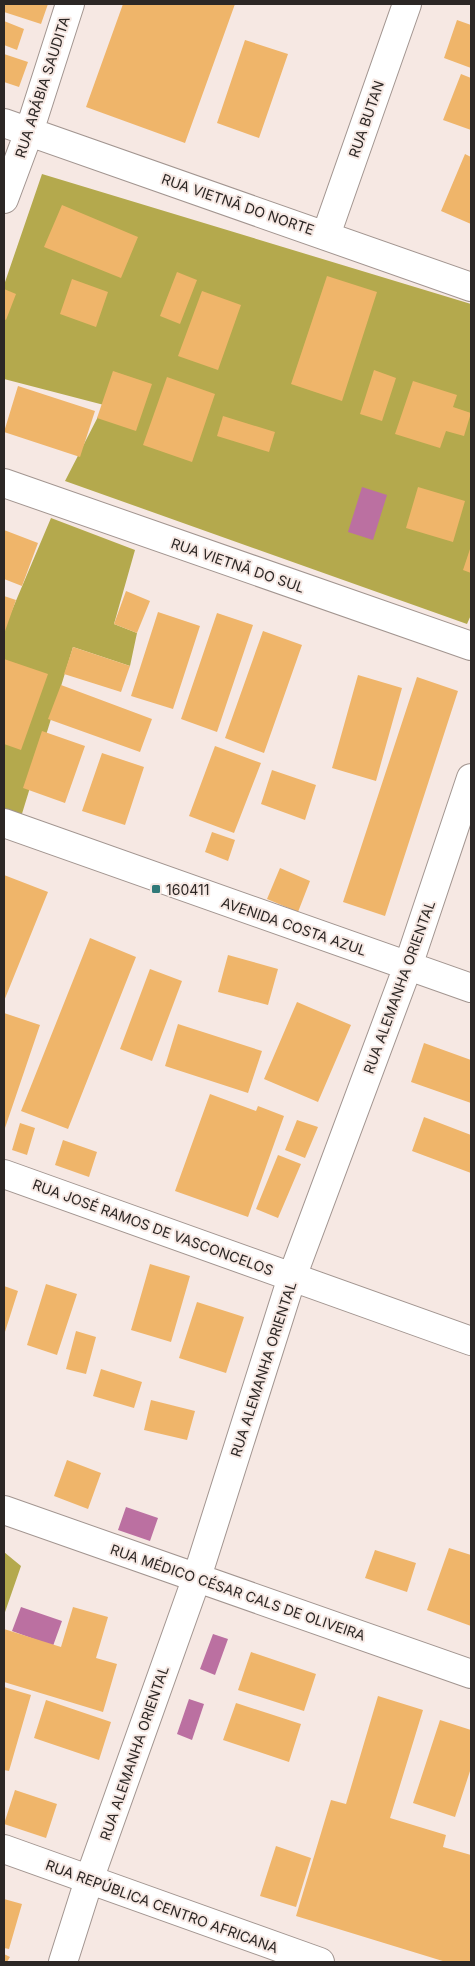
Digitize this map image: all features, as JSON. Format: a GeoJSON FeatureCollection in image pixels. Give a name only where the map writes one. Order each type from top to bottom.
{"type":"FeatureCollection","features":[{"type":"Feature","properties":{"kind":"street","name":"RUA ARÁBIA SAUDITA"},"geometry":{"type":"LineString","coordinates":[[4,199],[16,128],[70,4]]}},
{"type":"Feature","properties":{"kind":"street","name":"RUA BUTAN"},"geometry":{"type":"LineString","coordinates":[[326,235],[407,4]]}},
{"type":"Feature","properties":{"kind":"street","name":"RUA VIETNÃ DO NORTE"},"geometry":{"type":"LineString","coordinates":[[16,128],[471,287]]}},
{"type":"Feature","properties":{"kind":"street","name":"RUA VIETNÃ DO SUL"},"geometry":{"type":"LineString","coordinates":[[4,483],[471,646]]}},
{"type":"Feature","properties":{"kind":"street","name":"RUA ALEMANHA ORIENTAL"},"geometry":{"type":"LineString","coordinates":[[63,1962],[89,1880],[196,1577],[292,1277],[408,966],[471,778]]}},
{"type":"Feature","properties":{"kind":"street","name":"AVENIDA COSTA AZUL"},"geometry":{"type":"LineString","coordinates":[[4,824],[471,988]]}},
{"type":"Feature","properties":{"kind":"street","name":"RUA JOSÉ RAMOS DE VASCONCELOS"},"geometry":{"type":"LineString","coordinates":[[4,1174],[471,1341]]}},
{"type":"Feature","properties":{"kind":"street","name":"RUA MÉDICO CÉSAR CALS DE OLIVEIRA"},"geometry":{"type":"LineString","coordinates":[[4,1510],[471,1674]]}},
{"type":"Feature","properties":{"kind":"street","name":"RUA REPÚBLICA CENTRO AFRICANA"},"geometry":{"type":"LineString","coordinates":[[4,1849],[320,1962]]}},
{"type":"Feature","properties":{"kind":"shaded area"},"geometry":{"type":"Polygon","coordinates":[[[42,174],[471,304],[471,615],[467,624],[65,481],[104,405],[4,379],[4,285],[42,174]]]}},
{"type":"Feature","properties":{"kind":"shaded area"},"geometry":{"type":"Polygon","coordinates":[[[362,487],[387,495],[373,540],[348,532],[362,487]]]}},
{"type":"Feature","properties":{"kind":"shaded area"},"geometry":{"type":"Polygon","coordinates":[[[51,518],[135,550],[114,624],[137,633],[130,666],[73,647],[21,817],[4,811],[4,629],[51,518]]]}},
{"type":"Feature","properties":{"kind":"shaded area"},"geometry":{"type":"Polygon","coordinates":[[[126,1507],[158,1518],[150,1541],[118,1530],[126,1507]]]}},
{"type":"Feature","properties":{"kind":"shaded area"},"geometry":{"type":"Polygon","coordinates":[[[4,1552],[21,1566],[4,1615],[4,1552]]]}},
{"type":"Feature","properties":{"kind":"shaded area"},"geometry":{"type":"Polygon","coordinates":[[[21,1607],[62,1621],[53,1646],[12,1631],[21,1607]]]}},
{"type":"Feature","properties":{"kind":"shaded area"},"geometry":{"type":"Polygon","coordinates":[[[213,1634],[228,1639],[215,1675],[200,1669],[213,1634]]]}},
{"type":"Feature","properties":{"kind":"shaded area"},"geometry":{"type":"Polygon","coordinates":[[[189,1699],[204,1704],[192,1740],[177,1734],[189,1699]]]}},
{"type":"Feature","properties":{"kind":"building"},"geometry":{"type":"Polygon","coordinates":[[[4,4],[48,4],[41,24],[4,12],[4,4]]]}},
{"type":"Feature","properties":{"kind":"building"},"geometry":{"type":"Polygon","coordinates":[[[123,4],[235,4],[185,143],[86,107],[123,4]]]}},
{"type":"Feature","properties":{"kind":"building"},"geometry":{"type":"Polygon","coordinates":[[[457,20],[471,25],[471,68],[444,58],[457,20]]]}},
{"type":"Feature","properties":{"kind":"building"},"geometry":{"type":"Polygon","coordinates":[[[4,21],[24,29],[17,50],[4,45],[4,21]]]}},
{"type":"Feature","properties":{"kind":"building"},"geometry":{"type":"Polygon","coordinates":[[[245,40],[288,54],[259,138],[217,123],[245,40]]]}},
{"type":"Feature","properties":{"kind":"building"},"geometry":{"type":"Polygon","coordinates":[[[4,54],[28,62],[19,87],[4,82],[4,54]]]}},
{"type":"Feature","properties":{"kind":"building"},"geometry":{"type":"Polygon","coordinates":[[[461,74],[471,78],[471,130],[443,120],[461,74]]]}},
{"type":"Feature","properties":{"kind":"building"},"geometry":{"type":"Polygon","coordinates":[[[465,154],[471,157],[471,224],[441,211],[465,154]]]}},
{"type":"Feature","properties":{"kind":"building"},"geometry":{"type":"Polygon","coordinates":[[[62,205],[138,237],[121,278],[44,247],[62,205]]]}},
{"type":"Feature","properties":{"kind":"building"},"geometry":{"type":"Polygon","coordinates":[[[177,272],[197,280],[180,324],[160,316],[177,272]]]}},
{"type":"Feature","properties":{"kind":"building"},"geometry":{"type":"Polygon","coordinates":[[[327,276],[377,292],[342,401],[291,384],[327,276]]]}},
{"type":"Feature","properties":{"kind":"building"},"geometry":{"type":"Polygon","coordinates":[[[72,279],[108,292],[96,327],[60,314],[72,279]]]}},
{"type":"Feature","properties":{"kind":"building"},"geometry":{"type":"Polygon","coordinates":[[[4,289],[16,294],[6,320],[4,319],[4,289]]]}},
{"type":"Feature","properties":{"kind":"building"},"geometry":{"type":"Polygon","coordinates":[[[202,291],[241,305],[218,370],[178,356],[202,291]]]}},
{"type":"Feature","properties":{"kind":"building"},"geometry":{"type":"Polygon","coordinates":[[[374,370],[396,378],[382,421],[360,414],[374,370]]]}},
{"type":"Feature","properties":{"kind":"building"},"geometry":{"type":"Polygon","coordinates":[[[113,371],[152,384],[136,431],[97,418],[113,371]]]}},
{"type":"Feature","properties":{"kind":"building"},"geometry":{"type":"Polygon","coordinates":[[[167,377],[215,394],[192,462],[143,445],[167,377]]]}},
{"type":"Feature","properties":{"kind":"building"},"geometry":{"type":"Polygon","coordinates":[[[413,381],[457,395],[453,407],[471,413],[464,436],[446,431],[440,448],[395,434],[413,381]]]}},
{"type":"Feature","properties":{"kind":"building"},"geometry":{"type":"Polygon","coordinates":[[[18,386],[95,411],[80,457],[4,432],[18,386]]]}},
{"type":"Feature","properties":{"kind":"building"},"geometry":{"type":"Polygon","coordinates":[[[223,416],[275,432],[269,452],[217,436],[223,416]]]}},
{"type":"Feature","properties":{"kind":"building"},"geometry":{"type":"Polygon","coordinates":[[[418,487],[465,501],[453,542],[406,528],[418,487]]]}},
{"type":"Feature","properties":{"kind":"building"},"geometry":{"type":"Polygon","coordinates":[[[4,530],[38,543],[22,586],[4,579],[4,530]]]}},
{"type":"Feature","properties":{"kind":"building"},"geometry":{"type":"Polygon","coordinates":[[[471,546],[471,573],[463,570],[471,546]]]}},
{"type":"Feature","properties":{"kind":"building"},"geometry":{"type":"Polygon","coordinates":[[[126,591],[150,601],[137,633],[114,624],[126,591]]]}},
{"type":"Feature","properties":{"kind":"building"},"geometry":{"type":"Polygon","coordinates":[[[4,596],[16,600],[4,634],[4,596]]]}},
{"type":"Feature","properties":{"kind":"building"},"geometry":{"type":"Polygon","coordinates":[[[158,612],[200,626],[173,709],[131,696],[158,612]]]}},
{"type":"Feature","properties":{"kind":"building"},"geometry":{"type":"Polygon","coordinates":[[[217,613],[253,625],[217,732],[181,719],[217,613]]]}},
{"type":"Feature","properties":{"kind":"building"},"geometry":{"type":"Polygon","coordinates":[[[263,631],[302,645],[264,753],[225,738],[263,631]]]}},
{"type":"Feature","properties":{"kind":"building"},"geometry":{"type":"Polygon","coordinates":[[[73,647],[130,666],[121,692],[64,674],[73,647]]]}},
{"type":"Feature","properties":{"kind":"building"},"geometry":{"type":"Polygon","coordinates":[[[4,659],[48,674],[21,750],[4,744],[4,659]]]}},
{"type":"Feature","properties":{"kind":"building"},"geometry":{"type":"Polygon","coordinates":[[[358,675],[402,688],[376,781],[332,768],[358,675]]]}},
{"type":"Feature","properties":{"kind":"building"},"geometry":{"type":"Polygon","coordinates":[[[417,677],[458,691],[385,916],[343,902],[417,677]]]}},
{"type":"Feature","properties":{"kind":"building"},"geometry":{"type":"Polygon","coordinates":[[[61,685],[152,719],[140,752],[48,719],[61,685]]]}},
{"type":"Feature","properties":{"kind":"building"},"geometry":{"type":"Polygon","coordinates":[[[42,731],[85,746],[65,803],[23,788],[42,731]]]}},
{"type":"Feature","properties":{"kind":"building"},"geometry":{"type":"Polygon","coordinates":[[[215,746],[261,763],[234,833],[189,816],[215,746]]]}},
{"type":"Feature","properties":{"kind":"building"},"geometry":{"type":"Polygon","coordinates":[[[102,753],[144,767],[125,825],[82,811],[102,753]]]}},
{"type":"Feature","properties":{"kind":"building"},"geometry":{"type":"Polygon","coordinates":[[[272,770],[316,785],[305,820],[261,804],[272,770]]]}},
{"type":"Feature","properties":{"kind":"building"},"geometry":{"type":"Polygon","coordinates":[[[212,832],[235,840],[228,861],[205,852],[212,832]]]}},
{"type":"Feature","properties":{"kind":"building"},"geometry":{"type":"Polygon","coordinates":[[[280,868],[310,881],[298,912],[267,899],[280,868]]]}},
{"type":"Feature","properties":{"kind":"building"},"geometry":{"type":"Polygon","coordinates":[[[4,875],[48,892],[4,1001],[4,875]]]}},
{"type":"Feature","properties":{"kind":"building"},"geometry":{"type":"Polygon","coordinates":[[[90,938],[136,957],[68,1129],[21,1111],[90,938]]]}},
{"type":"Feature","properties":{"kind":"building"},"geometry":{"type":"Polygon","coordinates":[[[228,955],[278,969],[268,1005],[218,992],[228,955]]]}},
{"type":"Feature","properties":{"kind":"building"},"geometry":{"type":"Polygon","coordinates":[[[150,969],[182,981],[152,1061],[120,1049],[150,969]]]}},
{"type":"Feature","properties":{"kind":"building"},"geometry":{"type":"Polygon","coordinates":[[[297,1002],[351,1025],[318,1102],[264,1079],[297,1002]]]}},
{"type":"Feature","properties":{"kind":"building"},"geometry":{"type":"Polygon","coordinates":[[[4,1013],[40,1025],[5,1128],[4,1127],[4,1013]]]}},
{"type":"Feature","properties":{"kind":"building"},"geometry":{"type":"Polygon","coordinates":[[[178,1024],[262,1051],[248,1093],[165,1066],[178,1024]]]}},
{"type":"Feature","properties":{"kind":"building"},"geometry":{"type":"Polygon","coordinates":[[[424,1043],[471,1060],[471,1103],[411,1082],[424,1043]]]}},
{"type":"Feature","properties":{"kind":"building"},"geometry":{"type":"Polygon","coordinates":[[[210,1094],[256,1111],[258,1106],[284,1116],[248,1217],[175,1191],[210,1094]]]}},
{"type":"Feature","properties":{"kind":"building"},"geometry":{"type":"Polygon","coordinates":[[[424,1117],[471,1135],[471,1173],[412,1151],[424,1117]]]}},
{"type":"Feature","properties":{"kind":"building"},"geometry":{"type":"Polygon","coordinates":[[[297,1120],[318,1127],[305,1158],[285,1150],[297,1120]]]}},
{"type":"Feature","properties":{"kind":"building"},"geometry":{"type":"Polygon","coordinates":[[[20,1123],[35,1128],[27,1155],[12,1150],[20,1123]]]}},
{"type":"Feature","properties":{"kind":"building"},"geometry":{"type":"Polygon","coordinates":[[[63,1140],[97,1152],[89,1177],[55,1165],[63,1140]]]}},
{"type":"Feature","properties":{"kind":"building"},"geometry":{"type":"Polygon","coordinates":[[[278,1155],[301,1164],[278,1218],[256,1209],[278,1155]]]}},
{"type":"Feature","properties":{"kind":"building"},"geometry":{"type":"Polygon","coordinates":[[[150,1264],[190,1276],[171,1342],[131,1330],[150,1264]]]}},
{"type":"Feature","properties":{"kind":"building"},"geometry":{"type":"Polygon","coordinates":[[[46,1284],[77,1294],[57,1355],[27,1345],[46,1284]]]}},
{"type":"Feature","properties":{"kind":"building"},"geometry":{"type":"Polygon","coordinates":[[[4,1286],[18,1291],[4,1335],[4,1286]]]}},
{"type":"Feature","properties":{"kind":"building"},"geometry":{"type":"Polygon","coordinates":[[[197,1302],[244,1317],[226,1373],[179,1358],[197,1302]]]}},
{"type":"Feature","properties":{"kind":"building"},"geometry":{"type":"Polygon","coordinates":[[[76,1331],[96,1337],[86,1374],[66,1369],[76,1331]]]}},
{"type":"Feature","properties":{"kind":"building"},"geometry":{"type":"Polygon","coordinates":[[[101,1369],[142,1382],[134,1408],[93,1396],[101,1369]]]}},
{"type":"Feature","properties":{"kind":"building"},"geometry":{"type":"Polygon","coordinates":[[[151,1400],[195,1411],[187,1440],[144,1430],[151,1400]]]}},
{"type":"Feature","properties":{"kind":"building"},"geometry":{"type":"Polygon","coordinates":[[[67,1460],[101,1473],[88,1509],[54,1496],[67,1460]]]}},
{"type":"Feature","properties":{"kind":"building"},"geometry":{"type":"Polygon","coordinates":[[[449,1548],[471,1555],[471,1626],[427,1610],[449,1548]]]}},
{"type":"Feature","properties":{"kind":"building"},"geometry":{"type":"Polygon","coordinates":[[[375,1550],[416,1563],[407,1592],[365,1578],[375,1550]]]}},
{"type":"Feature","properties":{"kind":"building"},"geometry":{"type":"Polygon","coordinates":[[[73,1607],[108,1617],[96,1658],[117,1664],[103,1712],[4,1682],[4,1629],[61,1647],[73,1607]]]}},
{"type":"Feature","properties":{"kind":"building"},"geometry":{"type":"Polygon","coordinates":[[[251,1652],[316,1674],[304,1711],[238,1690],[251,1652]]]}},
{"type":"Feature","properties":{"kind":"building"},"geometry":{"type":"Polygon","coordinates":[[[4,1687],[31,1695],[9,1771],[4,1770],[4,1687]]]}},
{"type":"Feature","properties":{"kind":"building"},"geometry":{"type":"Polygon","coordinates":[[[378,1696],[423,1710],[390,1818],[446,1835],[443,1847],[471,1855],[471,1962],[446,1962],[296,1916],[331,1800],[346,1804],[378,1696]]]}},
{"type":"Feature","properties":{"kind":"building"},"geometry":{"type":"Polygon","coordinates":[[[46,1700],[111,1722],[99,1760],[34,1738],[46,1700]]]}},
{"type":"Feature","properties":{"kind":"building"},"geometry":{"type":"Polygon","coordinates":[[[236,1703],[301,1724],[289,1762],[223,1740],[236,1703]]]}},
{"type":"Feature","properties":{"kind":"building"},"geometry":{"type":"Polygon","coordinates":[[[440,1720],[471,1730],[471,1768],[455,1817],[413,1803],[440,1720]]]}},
{"type":"Feature","properties":{"kind":"building"},"geometry":{"type":"Polygon","coordinates":[[[15,1790],[57,1804],[46,1838],[4,1824],[15,1790]]]}},
{"type":"Feature","properties":{"kind":"building"},"geometry":{"type":"Polygon","coordinates":[[[276,1846],[311,1858],[296,1907],[260,1896],[276,1846]]]}},
{"type":"Feature","properties":{"kind":"building"},"geometry":{"type":"Polygon","coordinates":[[[4,1899],[22,1904],[9,1949],[4,1948],[4,1899]]]}},
{"type":"Feature","properties":{"kind":"building"},"geometry":{"type":"Polygon","coordinates":[[[4,1954],[10,1957],[7,1962],[4,1962],[4,1954]]]}},
{"type":"Feature","properties":{"kind":"place","name":"160411"},"geometry":{"type":"Point","coordinates":[156,889]}}]}
